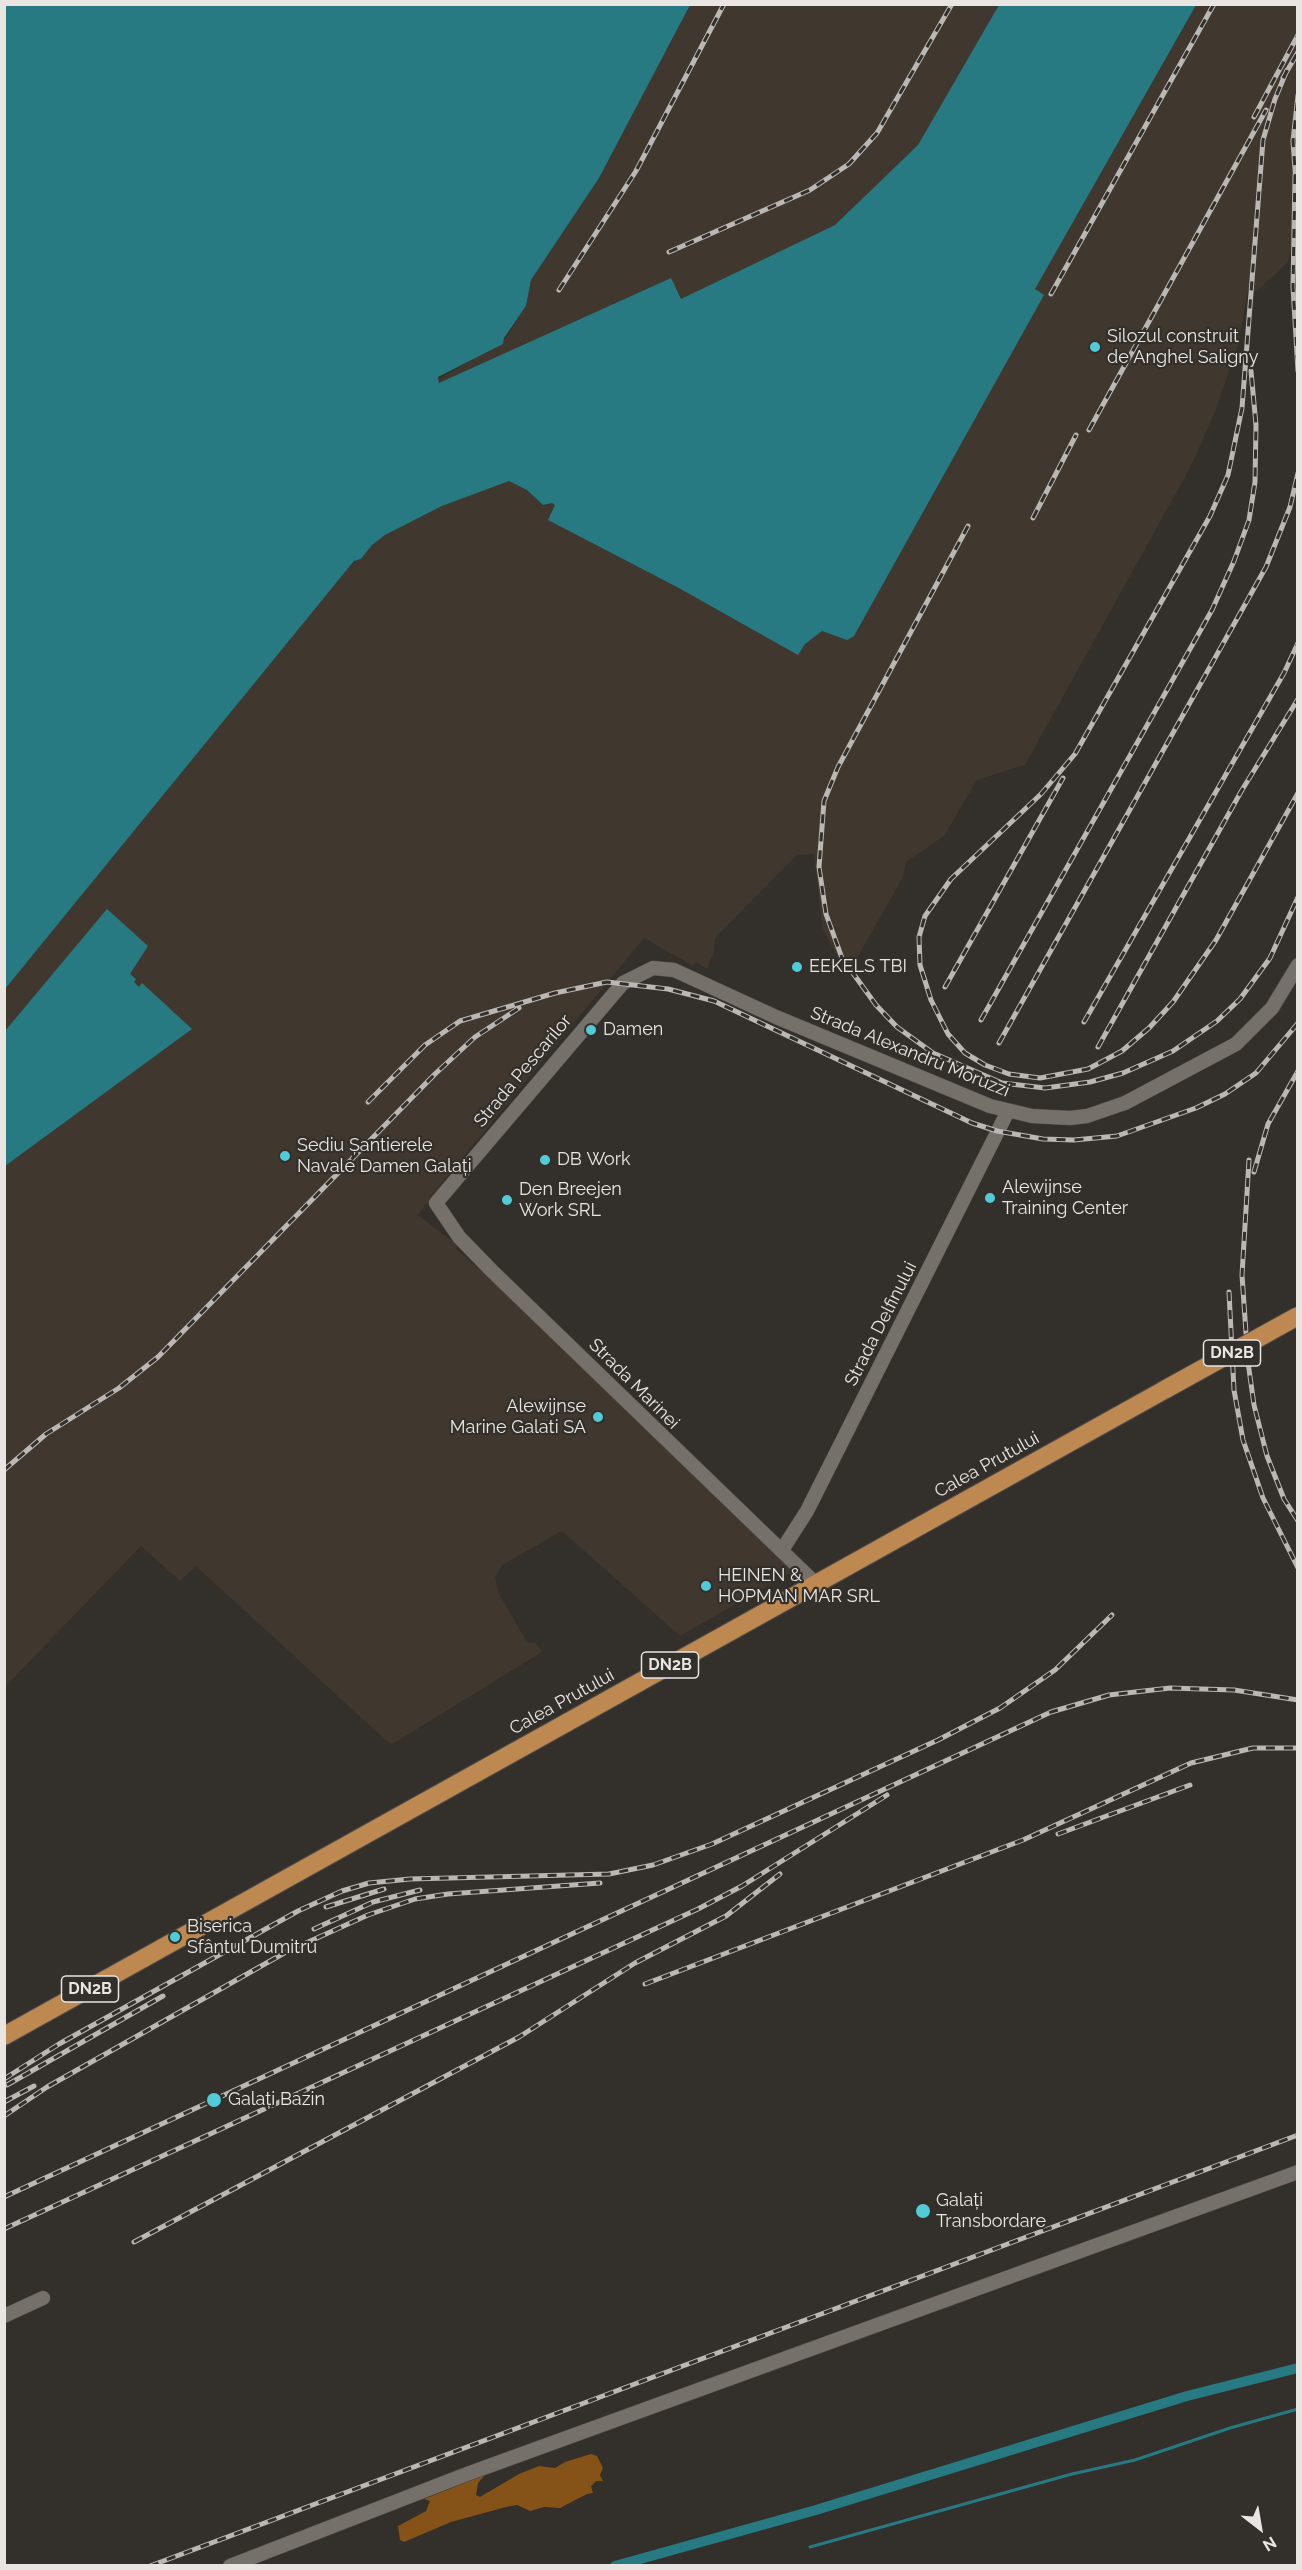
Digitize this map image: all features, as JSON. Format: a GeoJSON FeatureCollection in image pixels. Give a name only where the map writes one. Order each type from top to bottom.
{"type":"FeatureCollection","features":[{"type":"Feature","properties":{"kind":"highway","name":"Calea Prutului"},"geometry":{"type":"LineString","coordinates":[[4,2036],[1298,1316]]}},
{"type":"Feature","properties":{"kind":"street","name":"Strada Alexandru Moruzzi"},"geometry":{"type":"LineString","coordinates":[[645,971],[664,968],[674,970],[939,1087],[1008,1111],[1052,1118],[1087,1116],[1125,1103],[1208,1061],[1246,1036],[1272,1008],[1298,965]]}},
{"type":"Feature","properties":{"kind":"street","name":"Strada Pescarilor"},"geometry":{"type":"LineString","coordinates":[[436,1203],[610,997],[623,983],[645,971]]}},
{"type":"Feature","properties":{"kind":"street","name":"Strada Delfinului"},"geometry":{"type":"LineString","coordinates":[[782,1550],[807,1511],[1008,1111]]}},
{"type":"Feature","properties":{"kind":"street","name":"Strada Marinei"},"geometry":{"type":"LineString","coordinates":[[436,1203],[459,1238],[679,1454],[816,1584]]}},
{"type":"Feature","properties":{"kind":"street"},"geometry":{"type":"LineString","coordinates":[[230,2565],[467,2474],[1298,2172]]}},
{"type":"Feature","properties":{"kind":"street"},"geometry":{"type":"LineString","coordinates":[[4,2316],[44,2298]]}},
{"type":"Feature","properties":{"kind":"shaded area"},"geometry":{"type":"Polygon","coordinates":[[[690,5],[1297,5],[1297,244],[1291,245],[1288,262],[1257,291],[1248,290],[1238,345],[1215,412],[1191,466],[1025,765],[977,780],[944,836],[906,862],[903,877],[852,967],[845,972],[822,927],[814,854],[797,855],[715,938],[714,951],[707,969],[696,962],[693,966],[644,938],[436,1190],[418,1215],[458,1246],[456,1249],[515,1300],[793,1568],[792,1572],[680,1636],[562,1531],[502,1565],[495,1578],[499,1594],[526,1640],[530,1643],[535,1642],[542,1652],[391,1745],[196,1566],[180,1581],[141,1546],[5,1687],[5,989],[354,561],[361,559],[372,545],[385,535],[442,506],[509,480],[442,383],[437,380],[503,342],[526,306],[531,280],[599,178],[690,5]]]}},
{"type":"Feature","properties":{"kind":"shaded area"},"geometry":{"type":"Polygon","coordinates":[[[591,2454],[597,2456],[603,2468],[600,2475],[603,2481],[596,2481],[591,2486],[593,2493],[560,2508],[544,2507],[530,2511],[517,2505],[506,2507],[451,2522],[404,2542],[400,2540],[398,2526],[426,2511],[430,2501],[424,2499],[485,2475],[478,2483],[476,2495],[480,2497],[519,2474],[539,2466],[555,2468],[565,2462],[591,2454]]]}},
{"type":"Feature","properties":{"kind":"water"},"geometry":{"type":"Polygon","coordinates":[[[5,4],[690,5],[599,178],[531,280],[526,306],[504,338],[503,344],[438,377],[439,383],[671,278],[681,299],[835,225],[918,145],[999,5],[1196,5],[1035,289],[1044,295],[854,636],[847,640],[822,631],[805,644],[798,655],[677,587],[548,520],[555,505],[552,503],[543,505],[527,490],[509,481],[442,506],[385,535],[372,545],[361,559],[354,561],[5,989],[5,4]]]}},
{"type":"Feature","properties":{"kind":"water"},"geometry":{"type":"Polygon","coordinates":[[[107,909],[148,946],[130,974],[136,979],[134,982],[139,987],[142,983],[192,1029],[5,1166],[5,1031],[107,909]]]}},
{"type":"Feature","properties":{"kind":"waterway"},"geometry":{"type":"LineString","coordinates":[[615,2566],[816,2510],[1187,2396],[1298,2368]]}},
{"type":"Feature","properties":{"kind":"waterway"},"geometry":{"type":"LineString","coordinates":[[810,2547],[1072,2474],[1135,2460],[1230,2428],[1298,2409]]}},
{"type":"Feature","properties":{"kind":"railway"},"geometry":{"type":"LineString","coordinates":[[559,290],[636,171],[724,4]]}},
{"type":"Feature","properties":{"kind":"railway"},"geometry":{"type":"LineString","coordinates":[[669,252],[810,190],[849,164],[877,133],[952,4]]}},
{"type":"Feature","properties":{"kind":"railway"},"geometry":{"type":"LineString","coordinates":[[1051,294],[1214,4]]}},
{"type":"Feature","properties":{"kind":"railway"},"geometry":{"type":"LineString","coordinates":[[1254,117],[1298,35]]}},
{"type":"Feature","properties":{"kind":"railway"},"geometry":{"type":"LineString","coordinates":[[1283,78],[1298,52]]}},
{"type":"Feature","properties":{"kind":"railway"},"geometry":{"type":"LineString","coordinates":[[1287,70],[1275,99],[1263,140],[1242,408],[1228,475],[1210,516],[1075,754],[1041,794],[951,879],[925,916],[919,937],[920,965],[931,1000],[948,1034],[965,1053],[985,1065],[1009,1074],[1040,1078],[1088,1069],[1122,1051],[1149,1028],[1173,1002],[1216,940],[1298,793]]}},
{"type":"Feature","properties":{"kind":"railway"},"geometry":{"type":"LineString","coordinates":[[1296,183],[1293,141],[1298,95]]}},
{"type":"Feature","properties":{"kind":"railway"},"geometry":{"type":"LineString","coordinates":[[1089,430],[1266,110]]}},
{"type":"Feature","properties":{"kind":"railway"},"geometry":{"type":"LineString","coordinates":[[1295,175],[1293,287],[1298,371]]}},
{"type":"Feature","properties":{"kind":"railway"},"geometry":{"type":"LineString","coordinates":[[981,1020],[1212,610],[1234,561],[1249,520],[1255,482],[1256,425],[1251,371]]}},
{"type":"Feature","properties":{"kind":"railway"},"geometry":{"type":"LineString","coordinates":[[1033,518],[1076,435]]}},
{"type":"Feature","properties":{"kind":"railway"},"geometry":{"type":"LineString","coordinates":[[999,1043],[1266,567],[1290,507],[1298,473]]}},
{"type":"Feature","properties":{"kind":"railway"},"geometry":{"type":"LineString","coordinates":[[968,526],[838,767],[824,801],[819,867],[826,914],[842,958],[876,1005],[897,1027],[933,1053],[1002,1083],[1045,1088],[1090,1082],[1123,1073],[1173,1051],[1217,1021],[1240,999],[1270,958],[1298,897]]}},
{"type":"Feature","properties":{"kind":"railway"},"geometry":{"type":"LineString","coordinates":[[1084,1022],[1284,673],[1298,643]]}},
{"type":"Feature","properties":{"kind":"railway"},"geometry":{"type":"LineString","coordinates":[[1098,1047],[1242,790],[1298,699]]}},
{"type":"Feature","properties":{"kind":"railway"},"geometry":{"type":"LineString","coordinates":[[945,987],[1063,778]]}},
{"type":"Feature","properties":{"kind":"railway"},"geometry":{"type":"LineString","coordinates":[[368,1102],[425,1045],[460,1021],[555,993],[607,982],[668,989],[714,1001],[972,1123],[997,1131],[1043,1139],[1074,1140],[1117,1136],[1196,1108],[1225,1094],[1256,1073],[1298,1023]]}},
{"type":"Feature","properties":{"kind":"railway"},"geometry":{"type":"LineString","coordinates":[[4,1470],[46,1434],[119,1388],[158,1357],[435,1074],[475,1037],[519,1008]]}},
{"type":"Feature","properties":{"kind":"railway"},"geometry":{"type":"LineString","coordinates":[[1254,1172],[1268,1124],[1298,1071]]}},
{"type":"Feature","properties":{"kind":"railway"},"geometry":{"type":"LineString","coordinates":[[1249,1160],[1242,1275],[1248,1362],[1254,1405],[1267,1456],[1284,1499],[1298,1521]]}},
{"type":"Feature","properties":{"kind":"railway"},"geometry":{"type":"LineString","coordinates":[[1229,1292],[1234,1390],[1243,1440],[1263,1498],[1298,1568]]}},
{"type":"Feature","properties":{"kind":"railway"},"geometry":{"type":"LineString","coordinates":[[4,2079],[59,2044],[298,1911],[342,1891],[369,1883],[410,1879],[609,1874],[653,1865],[712,1844],[938,1740],[1000,1708],[1055,1670],[1112,1615]]}},
{"type":"Feature","properties":{"kind":"railway"},"geometry":{"type":"LineString","coordinates":[[4,2197],[1051,1712],[1109,1695],[1170,1688],[1234,1690],[1298,1700]]}},
{"type":"Feature","properties":{"kind":"railway"},"geometry":{"type":"LineString","coordinates":[[645,1984],[1023,1840],[1191,1763],[1253,1748],[1298,1748]]}},
{"type":"Feature","properties":{"kind":"railway"},"geometry":{"type":"LineString","coordinates":[[1058,1834],[1190,1785]]}},
{"type":"Feature","properties":{"kind":"railway"},"geometry":{"type":"LineString","coordinates":[[4,2229],[698,1909],[742,1886],[887,1795]]}},
{"type":"Feature","properties":{"kind":"railway"},"geometry":{"type":"LineString","coordinates":[[134,2242],[519,2037],[635,1963],[726,1916],[780,1874]]}},
{"type":"Feature","properties":{"kind":"railway"},"geometry":{"type":"LineString","coordinates":[[4,2116],[47,2087],[286,1952],[368,1915],[415,1899],[448,1894],[600,1883]]}},
{"type":"Feature","properties":{"kind":"railway"},"geometry":{"type":"LineString","coordinates":[[326,1907],[384,1889]]}},
{"type":"Feature","properties":{"kind":"railway"},"geometry":{"type":"LineString","coordinates":[[314,1929],[373,1902],[420,1890]]}},
{"type":"Feature","properties":{"kind":"railway"},"geometry":{"type":"LineString","coordinates":[[7,2085],[163,1996]]}},
{"type":"Feature","properties":{"kind":"railway"},"geometry":{"type":"LineString","coordinates":[[4,2102],[34,2086]]}},
{"type":"Feature","properties":{"kind":"railway"},"geometry":{"type":"LineString","coordinates":[[150,2566],[1298,2135]]}},
{"type":"Feature","properties":{"kind":"place","name":"Silozul construit de Anghel Saligny"},"geometry":{"type":"Point","coordinates":[1095,347]}},
{"type":"Feature","properties":{"kind":"place","name":"EEKELS TBI"},"geometry":{"type":"Point","coordinates":[797,967]}},
{"type":"Feature","properties":{"kind":"place","name":"Damen"},"geometry":{"type":"Point","coordinates":[591,1030]}},
{"type":"Feature","properties":{"kind":"place","name":"Sediu Șantierele Navale Damen Galați"},"geometry":{"type":"Point","coordinates":[285,1156]}},
{"type":"Feature","properties":{"kind":"place","name":"DB Work"},"geometry":{"type":"Point","coordinates":[545,1160]}},
{"type":"Feature","properties":{"kind":"place","name":"Alewijnse Training Center"},"geometry":{"type":"Point","coordinates":[990,1198]}},
{"type":"Feature","properties":{"kind":"place","name":"Den Breejen Work SRL"},"geometry":{"type":"Point","coordinates":[507,1200]}},
{"type":"Feature","properties":{"kind":"place","name":"Alewijnse Marine Galati SA"},"geometry":{"type":"Point","coordinates":[598,1417]}},
{"type":"Feature","properties":{"kind":"place","name":"HEINEN & HOPMAN MAR SRL"},"geometry":{"type":"Point","coordinates":[706,1586]}},
{"type":"Feature","properties":{"kind":"place","name":"Biserica Sfântul Dumitru"},"geometry":{"type":"Point","coordinates":[175,1937]}},
{"type":"Feature","properties":{"kind":"place","name":"Galați Bazin"},"geometry":{"type":"Point","coordinates":[214,2100]}},
{"type":"Feature","properties":{"kind":"place","name":"Galați Transbordare"},"geometry":{"type":"Point","coordinates":[923,2211]}}]}
